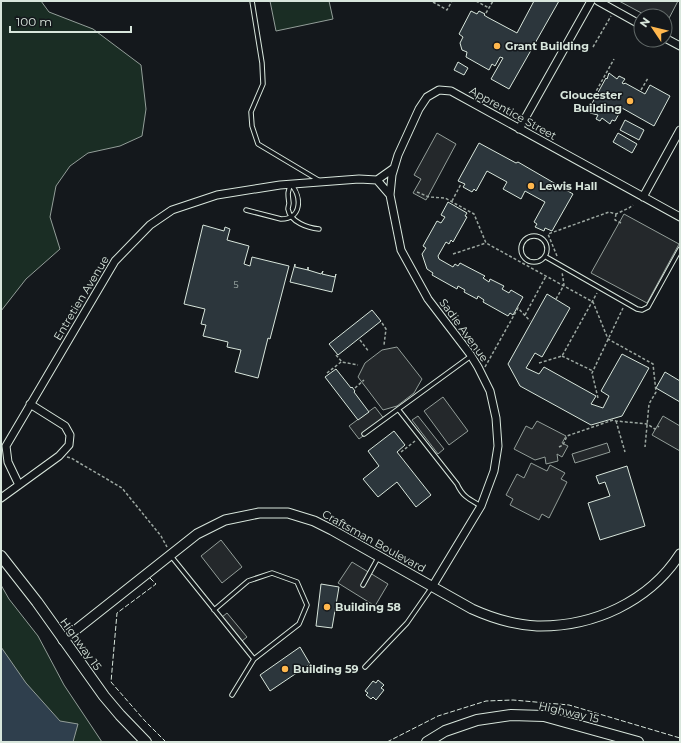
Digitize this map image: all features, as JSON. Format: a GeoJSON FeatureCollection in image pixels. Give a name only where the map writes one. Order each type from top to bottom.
{"type":"FeatureCollection","features":[{"type":"Feature","properties":{"kind":"main road","name":"Highway 15"},"geometry":{"type":"LineString","coordinates":[[1,556],[37,602],[104,696],[146,742]]}},
{"type":"Feature","properties":{"kind":"main road","name":"Highway 15"},"geometry":{"type":"LineString","coordinates":[[427,742],[445,731],[471,722],[511,715],[544,716],[638,742]]}},
{"type":"Feature","properties":{"kind":"street"},"geometry":{"type":"LineString","coordinates":[[519,129],[591,1]]}},
{"type":"Feature","properties":{"kind":"street"},"geometry":{"type":"LineString","coordinates":[[598,1],[633,20]]}},
{"type":"Feature","properties":{"kind":"street","name":"Apprentice Street"},"geometry":{"type":"LineString","coordinates":[[390,195],[394,168],[398,155],[419,109],[427,96],[439,90],[451,91],[680,218]]}},
{"type":"Feature","properties":{"kind":"street"},"geometry":{"type":"LineString","coordinates":[[643,197],[680,130]]}},
{"type":"Feature","properties":{"kind":"street"},"geometry":{"type":"LineString","coordinates":[[390,195],[377,180],[394,168]]}},
{"type":"Feature","properties":{"kind":"street","name":"Entretien Avenue"},"geometry":{"type":"LineString","coordinates":[[19,485],[8,462],[6,446],[115,261],[150,224],[172,210],[217,195],[291,184],[359,179],[377,180]]}},
{"type":"Feature","properties":{"kind":"street","name":"Sadie Avenue"},"geometry":{"type":"LineString","coordinates":[[390,195],[401,250],[428,299],[471,356],[482,374],[490,391],[496,418],[498,446],[494,471],[481,506],[432,588]]}},
{"type":"Feature","properties":{"kind":"street"},"geometry":{"type":"LineString","coordinates":[[1,498],[59,456],[69,445],[70,435],[65,426],[30,404]]}},
{"type":"Feature","properties":{"kind":"street","name":"Craftsman Boulevard"},"geometry":{"type":"LineString","coordinates":[[63,640],[169,551],[197,534],[225,520],[259,513],[288,514],[314,521],[472,609],[490,617],[535,626],[565,625],[594,619],[616,610],[638,598],[659,580],[680,554]]}},
{"type":"Feature","properties":{"kind":"lane"},"geometry":{"type":"LineString","coordinates":[[252,1],[262,63],[263,84],[251,112],[252,126],[258,144],[321,182]]}},
{"type":"Feature","properties":{"kind":"lane"},"geometry":{"type":"LineString","coordinates":[[246,210],[281,219],[292,217],[297,211],[299,203],[297,191],[291,184],[287,192],[289,204],[288,210],[292,217],[305,226],[319,229]]}},
{"type":"Feature","properties":{"kind":"lane"},"geometry":{"type":"LineString","coordinates":[[530,236],[536,236],[545,241],[548,246],[546,257],[535,263],[525,260],[521,249],[525,239],[530,236]]}},
{"type":"Feature","properties":{"kind":"lane"},"geometry":{"type":"LineString","coordinates":[[546,257],[626,303],[642,310],[648,307],[680,249]]}},
{"type":"Feature","properties":{"kind":"lane"},"geometry":{"type":"LineString","coordinates":[[364,434],[471,356]]}},
{"type":"Feature","properties":{"kind":"lane"},"geometry":{"type":"LineString","coordinates":[[398,409],[457,484],[461,493],[481,506]]}},
{"type":"Feature","properties":{"kind":"lane"},"geometry":{"type":"LineString","coordinates":[[169,551],[254,659]]}},
{"type":"Feature","properties":{"kind":"lane"},"geometry":{"type":"LineString","coordinates":[[363,585],[379,556]]}},
{"type":"Feature","properties":{"kind":"lane"},"geometry":{"type":"LineString","coordinates":[[214,610],[248,580],[272,573],[297,582],[306,605],[299,624],[254,659],[232,695]]}},
{"type":"Feature","properties":{"kind":"lane"},"geometry":{"type":"LineString","coordinates":[[365,667],[407,623],[432,588]]}},
{"type":"Feature","properties":{"kind":"path"},"geometry":{"type":"LineString","coordinates":[[433,2],[447,10],[452,1]]}},
{"type":"Feature","properties":{"kind":"path"},"geometry":{"type":"LineString","coordinates":[[476,1],[489,8]]}},
{"type":"Feature","properties":{"kind":"path"},"geometry":{"type":"LineString","coordinates":[[486,13],[493,1]]}},
{"type":"Feature","properties":{"kind":"path"},"geometry":{"type":"LineString","coordinates":[[593,47],[615,10]]}},
{"type":"Feature","properties":{"kind":"path"},"geometry":{"type":"LineString","coordinates":[[594,95],[614,59]]}},
{"type":"Feature","properties":{"kind":"path"},"geometry":{"type":"LineString","coordinates":[[641,90],[648,78]]}},
{"type":"Feature","properties":{"kind":"path"},"geometry":{"type":"LineString","coordinates":[[452,202],[461,184]]}},
{"type":"Feature","properties":{"kind":"path"},"geometry":{"type":"LineString","coordinates":[[417,192],[429,197],[445,198],[474,214],[486,243],[593,302],[608,339],[653,364],[656,392],[649,404],[645,447]]}},
{"type":"Feature","properties":{"kind":"path"},"geometry":{"type":"LineString","coordinates":[[556,299],[564,285],[562,266],[548,234],[609,212],[616,214],[633,205]]}},
{"type":"Feature","properties":{"kind":"path"},"geometry":{"type":"LineString","coordinates":[[616,214],[615,220],[621,223]]}},
{"type":"Feature","properties":{"kind":"path"},"geometry":{"type":"LineString","coordinates":[[453,254],[486,243]]}},
{"type":"Feature","properties":{"kind":"path"},"geometry":{"type":"LineString","coordinates":[[525,315],[547,276]]}},
{"type":"Feature","properties":{"kind":"path"},"geometry":{"type":"LineString","coordinates":[[562,356],[600,288]]}},
{"type":"Feature","properties":{"kind":"path"},"geometry":{"type":"LineString","coordinates":[[598,398],[592,373],[626,303]]}},
{"type":"Feature","properties":{"kind":"path"},"geometry":{"type":"LineString","coordinates":[[482,374],[518,308],[530,320]]}},
{"type":"Feature","properties":{"kind":"path"},"geometry":{"type":"LineString","coordinates":[[382,323],[386,329],[384,345]]}},
{"type":"Feature","properties":{"kind":"path"},"geometry":{"type":"LineString","coordinates":[[360,340],[369,352]]}},
{"type":"Feature","properties":{"kind":"path"},"geometry":{"type":"LineString","coordinates":[[336,355],[342,362],[358,365]]}},
{"type":"Feature","properties":{"kind":"path"},"geometry":{"type":"LineString","coordinates":[[539,363],[562,356],[593,371]]}},
{"type":"Feature","properties":{"kind":"path"},"geometry":{"type":"LineString","coordinates":[[327,373],[342,362]]}},
{"type":"Feature","properties":{"kind":"path"},"geometry":{"type":"LineString","coordinates":[[355,388],[364,380]]}},
{"type":"Feature","properties":{"kind":"path"},"geometry":{"type":"LineString","coordinates":[[559,447],[563,445],[567,436],[613,420],[647,424],[655,429],[659,426]]}},
{"type":"Feature","properties":{"kind":"path"},"geometry":{"type":"LineString","coordinates":[[616,421],[625,452]]}},
{"type":"Feature","properties":{"kind":"path"},"geometry":{"type":"LineString","coordinates":[[401,452],[420,437]]}},
{"type":"Feature","properties":{"kind":"path"},"geometry":{"type":"LineString","coordinates":[[59,456],[71,458],[122,488],[161,536],[169,551]]}},
{"type":"Feature","properties":{"kind":"green space"},"geometry":{"type":"Polygon","coordinates":[[[1,1],[41,1],[49,12],[93,29],[141,65],[146,109],[142,136],[120,146],[88,153],[70,166],[56,186],[50,217],[60,249],[26,279],[1,311],[1,1]]]}},
{"type":"Feature","properties":{"kind":"green space"},"geometry":{"type":"Polygon","coordinates":[[[270,1],[329,1],[333,19],[276,31],[270,1]]]}},
{"type":"Feature","properties":{"kind":"green space"},"geometry":{"type":"Polygon","coordinates":[[[1,585],[9,599],[38,636],[64,685],[102,742],[61,742],[1,665],[1,585]]]}},
{"type":"Feature","properties":{"kind":"shaded area"},"geometry":{"type":"Polygon","coordinates":[[[619,1],[678,1],[673,11],[673,8],[633,8],[619,1]]]}},
{"type":"Feature","properties":{"kind":"shaded area"},"geometry":{"type":"Polygon","coordinates":[[[437,133],[456,144],[426,200],[413,193],[421,179],[414,175],[437,133]]]}},
{"type":"Feature","properties":{"kind":"shaded area"},"geometry":{"type":"Polygon","coordinates":[[[624,214],[679,244],[647,303],[591,273],[624,214]]]}},
{"type":"Feature","properties":{"kind":"shaded area"},"geometry":{"type":"Polygon","coordinates":[[[397,347],[422,379],[414,393],[397,406],[383,410],[358,377],[365,363],[382,350],[397,347]]]}},
{"type":"Feature","properties":{"kind":"shaded area"},"geometry":{"type":"Polygon","coordinates":[[[443,397],[468,431],[449,445],[424,411],[443,397]]]}},
{"type":"Feature","properties":{"kind":"shaded area"},"geometry":{"type":"Polygon","coordinates":[[[375,407],[385,420],[359,439],[349,426],[375,407]]]}},
{"type":"Feature","properties":{"kind":"shaded area"},"geometry":{"type":"Polygon","coordinates":[[[418,416],[444,449],[438,454],[412,420],[418,416]]]}},
{"type":"Feature","properties":{"kind":"shaded area"},"geometry":{"type":"Polygon","coordinates":[[[663,416],[680,426],[680,451],[652,435],[663,416]]]}},
{"type":"Feature","properties":{"kind":"shaded area"},"geometry":{"type":"Polygon","coordinates":[[[537,421],[566,436],[562,443],[568,446],[562,457],[557,454],[558,461],[546,464],[545,457],[535,460],[514,449],[526,426],[532,429],[537,421]]]}},
{"type":"Feature","properties":{"kind":"shaded area"},"geometry":{"type":"Polygon","coordinates":[[[607,443],[610,452],[575,463],[572,454],[607,443]]]}},
{"type":"Feature","properties":{"kind":"shaded area"},"geometry":{"type":"Polygon","coordinates":[[[531,463],[547,471],[550,465],[565,473],[561,479],[567,482],[549,518],[542,514],[539,520],[510,505],[513,499],[506,495],[517,474],[524,478],[531,463]]]}},
{"type":"Feature","properties":{"kind":"shaded area"},"geometry":{"type":"Polygon","coordinates":[[[221,540],[242,567],[222,583],[201,556],[221,540]]]}},
{"type":"Feature","properties":{"kind":"shaded area"},"geometry":{"type":"Polygon","coordinates":[[[352,562],[388,584],[375,606],[338,583],[352,562]]]}},
{"type":"Feature","properties":{"kind":"shaded area"},"geometry":{"type":"Polygon","coordinates":[[[227,613],[247,637],[242,641],[222,617],[227,613]]]}},
{"type":"Feature","properties":{"kind":"water"},"geometry":{"type":"Polygon","coordinates":[[[1,647],[26,683],[60,721],[78,724],[73,742],[1,742],[1,647]]]}},
{"type":"Feature","properties":{"kind":"building","name":"Grant Building"},"geometry":{"type":"Polygon","coordinates":[[[534,1],[559,1],[509,89],[491,79],[503,58],[500,57],[495,66],[492,64],[489,70],[466,57],[467,52],[462,50],[460,43],[463,37],[459,34],[471,11],[477,14],[479,11],[517,33],[534,1]]]}},
{"type":"Feature","properties":{"kind":"building"},"geometry":{"type":"Polygon","coordinates":[[[458,62],[468,68],[464,75],[454,70],[458,62]]]}},
{"type":"Feature","properties":{"kind":"building","name":"Gloucester Building"},"geometry":{"type":"Polygon","coordinates":[[[609,73],[617,79],[619,76],[625,79],[622,83],[625,83],[645,94],[650,85],[670,96],[654,126],[622,108],[615,121],[612,120],[610,124],[602,118],[600,121],[596,119],[598,115],[590,113],[593,109],[590,107],[609,73]]]}},
{"type":"Feature","properties":{"kind":"building"},"geometry":{"type":"Polygon","coordinates":[[[625,120],[644,130],[639,140],[620,130],[625,120]]]}},
{"type":"Feature","properties":{"kind":"building"},"geometry":{"type":"Polygon","coordinates":[[[618,133],[637,144],[632,153],[613,142],[618,133]]]}},
{"type":"Feature","properties":{"kind":"building","name":"Lewis Hall"},"geometry":{"type":"Polygon","coordinates":[[[479,143],[516,163],[518,162],[573,194],[552,231],[545,228],[544,231],[535,227],[537,224],[534,222],[545,202],[525,191],[521,199],[503,189],[507,182],[487,171],[476,191],[474,189],[472,192],[463,187],[465,184],[458,181],[479,143]]]}},
{"type":"Feature","properties":{"kind":"building"},"geometry":{"type":"Polygon","coordinates":[[[448,202],[467,213],[465,216],[467,217],[453,242],[451,240],[449,244],[446,242],[438,256],[439,259],[453,267],[455,264],[458,266],[460,263],[485,276],[483,278],[489,282],[490,279],[504,286],[502,289],[509,293],[511,290],[523,297],[513,315],[510,313],[508,316],[483,302],[484,300],[478,296],[477,299],[464,292],[465,290],[458,286],[457,289],[432,275],[433,273],[427,269],[422,254],[426,248],[423,246],[437,221],[441,223],[445,217],[441,215],[448,202]]]}},
{"type":"Feature","properties":{"kind":"building"},"geometry":{"type":"Polygon","coordinates":[[[203,225],[224,231],[225,227],[230,229],[227,240],[249,246],[244,264],[250,266],[252,257],[289,266],[258,378],[235,372],[241,350],[227,347],[228,342],[203,336],[206,325],[201,324],[205,309],[184,304],[203,225]]]}},
{"type":"Feature","properties":{"kind":"building"},"geometry":{"type":"Polygon","coordinates":[[[295,264],[295,267],[321,274],[323,271],[322,274],[335,277],[336,274],[332,292],[290,282],[295,264]]]}},
{"type":"Feature","properties":{"kind":"building"},"geometry":{"type":"Polygon","coordinates":[[[547,294],[570,308],[542,357],[535,353],[526,368],[539,374],[544,367],[596,396],[591,404],[603,408],[609,396],[601,391],[622,354],[649,368],[622,416],[591,425],[520,386],[508,364],[547,294]]]}},
{"type":"Feature","properties":{"kind":"building"},"geometry":{"type":"Polygon","coordinates":[[[372,310],[381,321],[338,355],[329,344],[372,310]]]}},
{"type":"Feature","properties":{"kind":"building"},"geometry":{"type":"Polygon","coordinates":[[[336,369],[351,388],[352,387],[369,412],[358,420],[325,377],[336,369]]]}},
{"type":"Feature","properties":{"kind":"building"},"geometry":{"type":"Polygon","coordinates":[[[665,372],[680,381],[680,402],[656,388],[665,372]]]}},
{"type":"Feature","properties":{"kind":"building"},"geometry":{"type":"Polygon","coordinates":[[[394,431],[405,445],[397,452],[431,495],[416,507],[397,482],[378,497],[363,479],[379,466],[368,451],[394,431]]]}},
{"type":"Feature","properties":{"kind":"building"},"geometry":{"type":"Polygon","coordinates":[[[627,466],[645,526],[600,540],[588,503],[610,496],[605,482],[599,484],[596,476],[627,466]]]}},
{"type":"Feature","properties":{"kind":"building","name":"Building 58"},"geometry":{"type":"Polygon","coordinates":[[[321,584],[339,587],[332,628],[316,626],[321,584]]]}},
{"type":"Feature","properties":{"kind":"building","name":"Building 59"},"geometry":{"type":"Polygon","coordinates":[[[300,647],[310,664],[270,691],[260,675],[300,647]]]}},
{"type":"Feature","properties":{"kind":"building"},"geometry":{"type":"Polygon","coordinates":[[[378,680],[384,685],[381,688],[384,690],[376,700],[373,697],[371,699],[366,695],[368,693],[365,691],[373,681],[376,683],[378,680]]]}},
{"type":"Feature","properties":{"kind":"fence"},"geometry":{"type":"LineString","coordinates":[[150,578],[156,584],[117,613],[111,682],[145,721],[166,742]]}},
{"type":"Feature","properties":{"kind":"fence"},"geometry":{"type":"LineString","coordinates":[[387,742],[438,716],[486,701],[513,700],[569,705],[680,738]]}},
{"type":"Feature","properties":{"kind":"place","name":"Grant Building"},"geometry":{"type":"Point","coordinates":[497,46]}},
{"type":"Feature","properties":{"kind":"place","name":"Gloucester Building"},"geometry":{"type":"Point","coordinates":[630,101]}},
{"type":"Feature","properties":{"kind":"place","name":"Lewis Hall"},"geometry":{"type":"Point","coordinates":[531,186]}},
{"type":"Feature","properties":{"kind":"place","name":"Building 58"},"geometry":{"type":"Point","coordinates":[327,607]}},
{"type":"Feature","properties":{"kind":"place","name":"Building 59"},"geometry":{"type":"Point","coordinates":[285,669]}}]}
